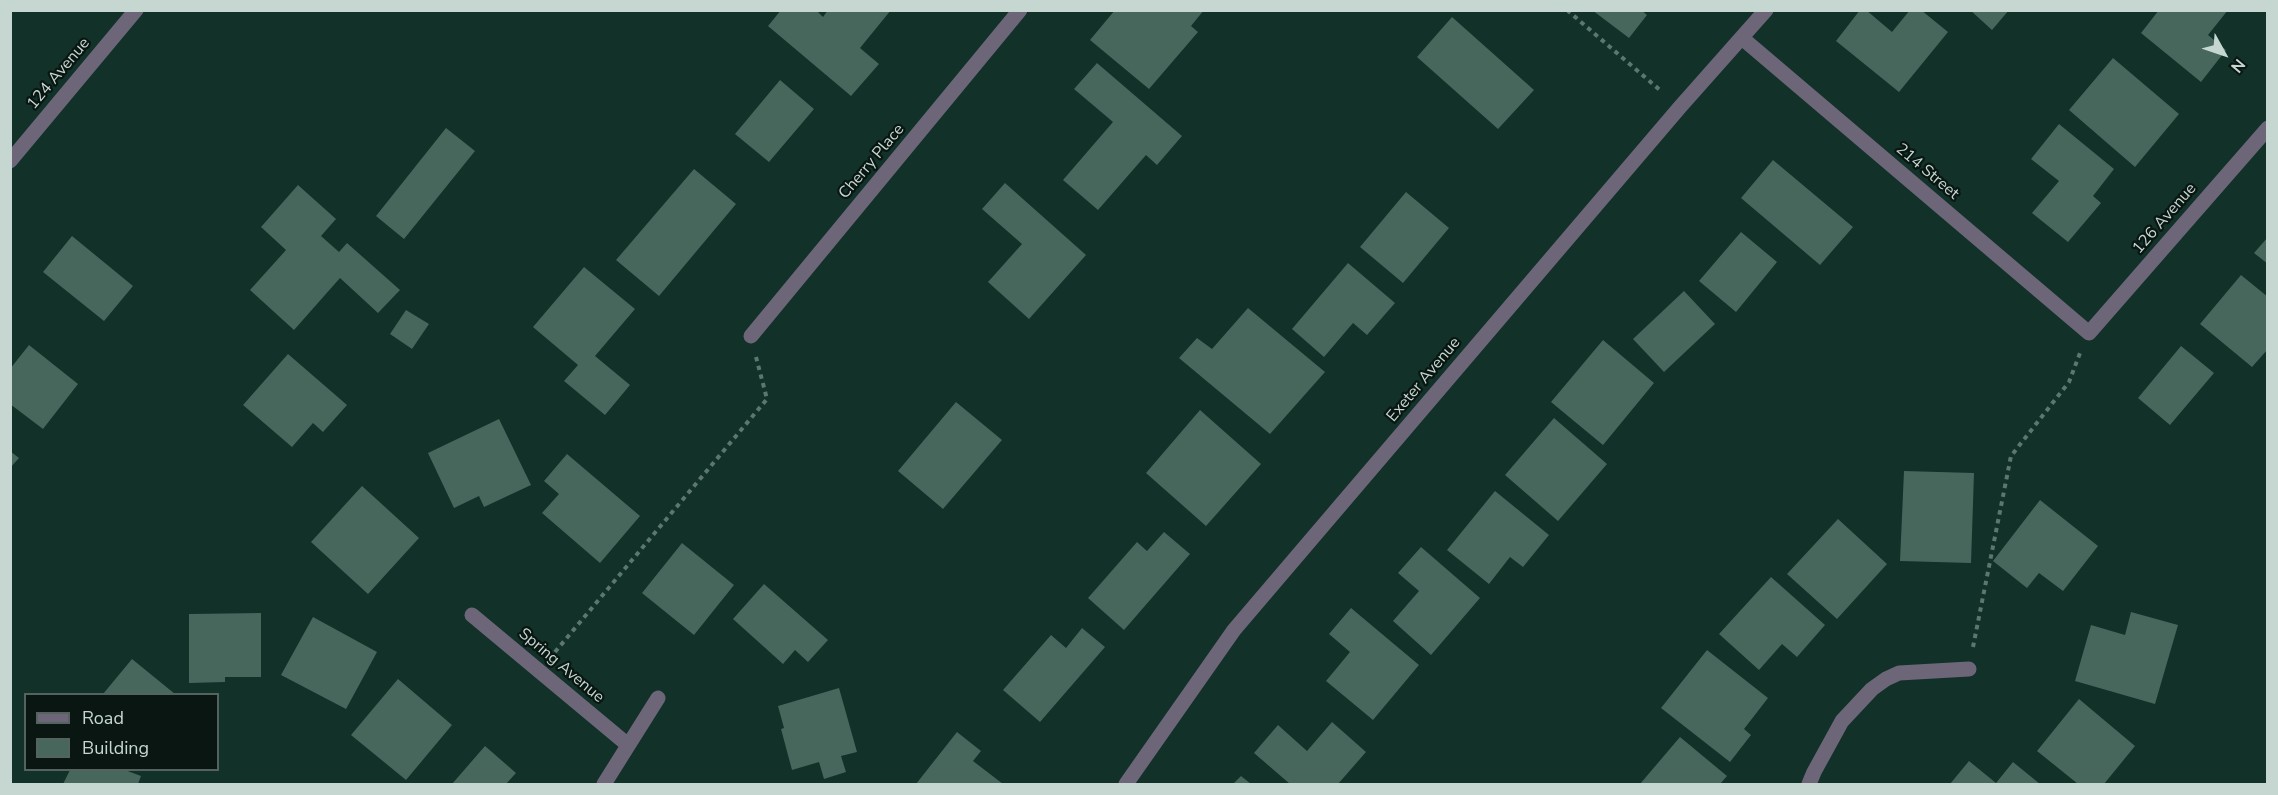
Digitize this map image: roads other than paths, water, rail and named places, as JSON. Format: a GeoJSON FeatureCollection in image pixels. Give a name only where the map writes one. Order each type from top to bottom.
{"type":"FeatureCollection","features":[{"type":"Feature","properties":{"kind":"street","name":"124 Avenue"},"geometry":{"type":"LineString","coordinates":[[10,160],[136,10]]}},
{"type":"Feature","properties":{"kind":"street","name":"Cherry Place"},"geometry":{"type":"LineString","coordinates":[[750,336],[1020,10]]}},
{"type":"Feature","properties":{"kind":"street","name":"Exeter Avenue"},"geometry":{"type":"LineString","coordinates":[[1126,784],[1234,630],[1680,107],[1766,10]]}},
{"type":"Feature","properties":{"kind":"street","name":"214 Street"},"geometry":{"type":"LineString","coordinates":[[1742,39],[2089,333]]}},
{"type":"Feature","properties":{"kind":"street","name":"126 Avenue"},"geometry":{"type":"LineString","coordinates":[[2089,333],[2268,128]]}},
{"type":"Feature","properties":{"kind":"street","name":"Spring Avenue"},"geometry":{"type":"LineString","coordinates":[[472,615],[628,745]]}},
{"type":"Feature","properties":{"kind":"street"},"geometry":{"type":"LineString","coordinates":[[1809,784],[1842,722],[1872,689],[1899,673],[1969,669]]}},
{"type":"Feature","properties":{"kind":"street"},"geometry":{"type":"LineString","coordinates":[[604,784],[658,698]]}}]}
